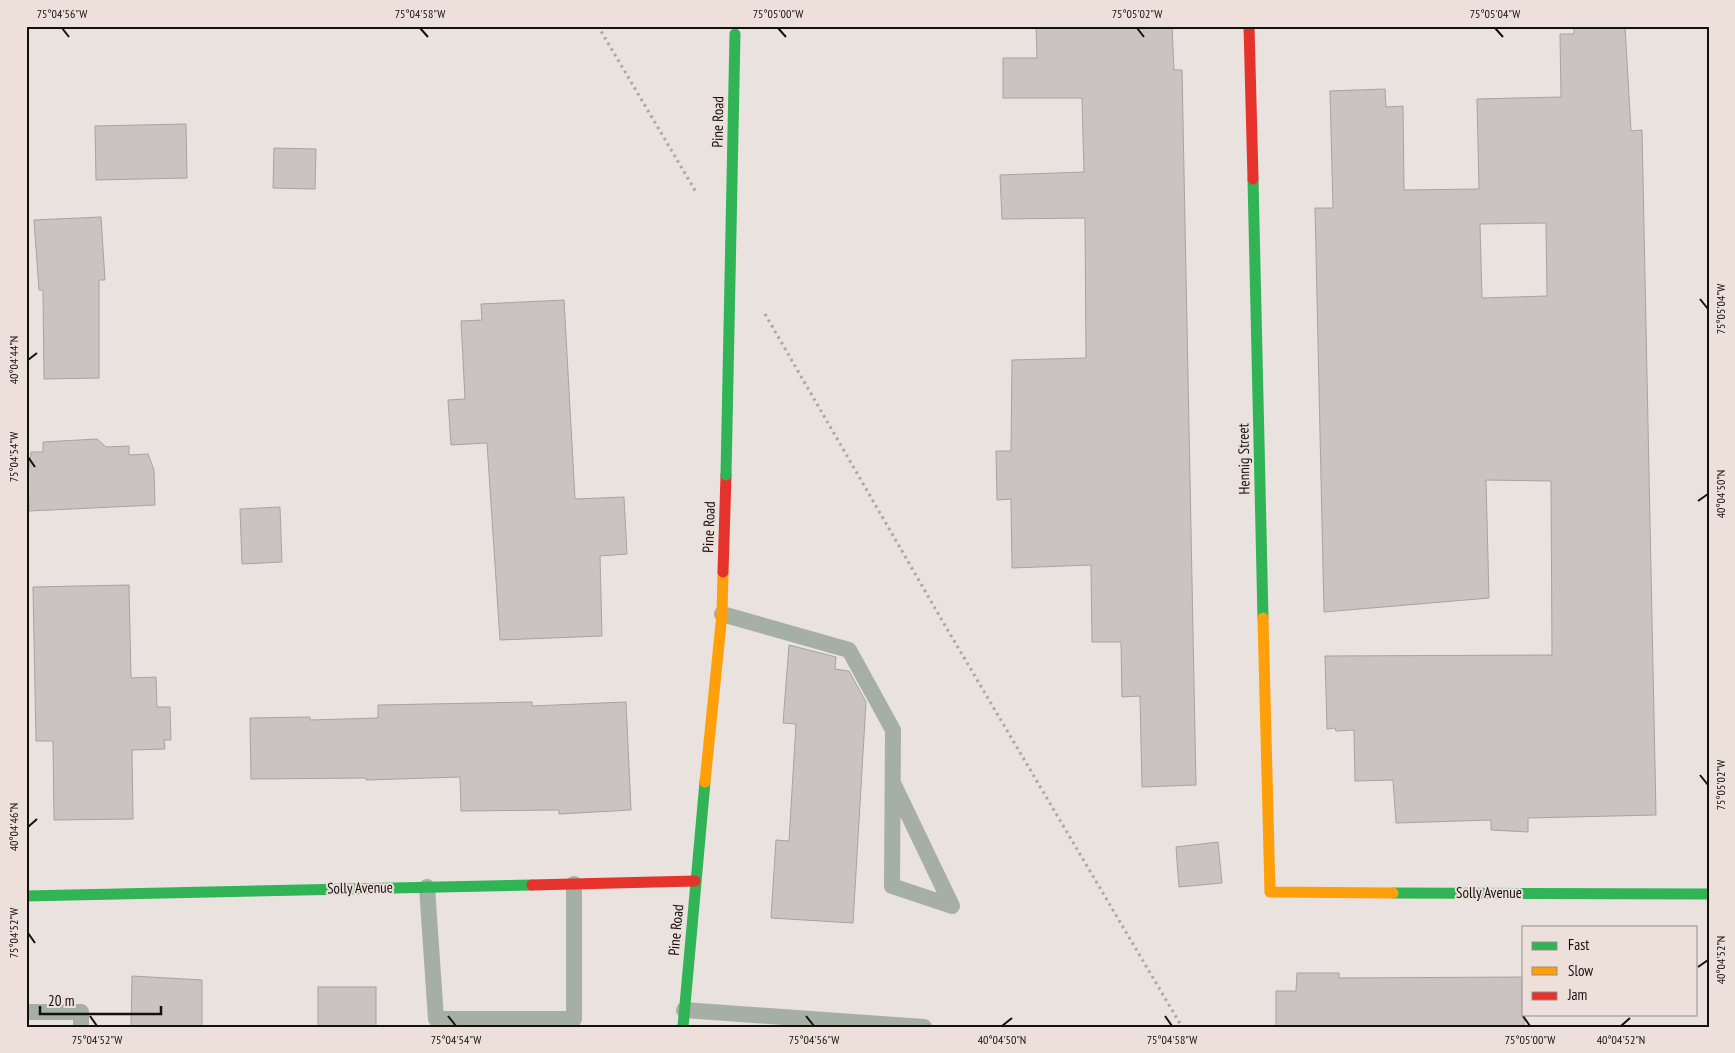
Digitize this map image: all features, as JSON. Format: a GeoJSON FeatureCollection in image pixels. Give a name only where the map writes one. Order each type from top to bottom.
{"type":"FeatureCollection","features":[{"type":"Feature","properties":{"kind":"street","name":"Hennig Street"},"geometry":{"type":"LineString","coordinates":[[1249,26],[1270,892]]}},
{"type":"Feature","properties":{"kind":"street","name":"Pine Road"},"geometry":{"type":"LineString","coordinates":[[682,1027],[694,881],[722,614],[735,30]]}},
{"type":"Feature","properties":{"kind":"street","name":"Solly Avenue"},"geometry":{"type":"LineString","coordinates":[[26,896],[694,881]]}},
{"type":"Feature","properties":{"kind":"street","name":"Solly Avenue"},"geometry":{"type":"LineString","coordinates":[[1270,892],[1709,894]]}},
{"type":"Feature","properties":{"kind":"lane"},"geometry":{"type":"LineString","coordinates":[[722,614],[849,650],[893,730],[892,886],[952,906],[893,783]]}},
{"type":"Feature","properties":{"kind":"lane"},"geometry":{"type":"LineString","coordinates":[[427,887],[436,1019],[574,1019],[574,884]]}},
{"type":"Feature","properties":{"kind":"lane"},"geometry":{"type":"LineString","coordinates":[[684,1010],[924,1027]]}},
{"type":"Feature","properties":{"kind":"lane"},"geometry":{"type":"LineString","coordinates":[[26,1012],[81,1012],[82,1027]]}},
{"type":"Feature","properties":{"kind":"path"},"geometry":{"type":"LineString","coordinates":[[598,26],[698,195]]}},
{"type":"Feature","properties":{"kind":"path"},"geometry":{"type":"LineString","coordinates":[[765,313],[943,622],[1182,1027]]}},
{"type":"Feature","properties":{"kind":"building"},"geometry":{"type":"Polygon","coordinates":[[[1036,26],[1172,26],[1174,70],[1182,70],[1196,785],[1142,787],[1140,696],[1122,697],[1121,642],[1092,642],[1091,565],[1012,568],[1011,499],[997,500],[996,451],[1011,451],[1012,360],[1086,358],[1085,218],[1002,219],[1000,175],[1084,172],[1082,98],[1003,98],[1003,58],[1037,58],[1036,26]]]}},
{"type":"Feature","properties":{"kind":"building"},"geometry":{"type":"Polygon","coordinates":[[[1574,26],[1625,26],[1631,131],[1642,130],[1656,815],[1528,818],[1528,832],[1491,830],[1491,820],[1396,823],[1393,780],[1355,781],[1354,730],[1336,731],[1335,728],[1327,729],[1325,656],[1552,655],[1551,481],[1486,480],[1489,598],[1324,612],[1315,208],[1333,208],[1330,91],[1385,89],[1386,107],[1403,106],[1404,190],[1479,189],[1477,99],[1561,97],[1560,34],[1574,34],[1574,26]],[[1546,223],[1480,224],[1482,298],[1547,296],[1546,223]]]}},
{"type":"Feature","properties":{"kind":"building"},"geometry":{"type":"Polygon","coordinates":[[[186,124],[187,178],[96,180],[95,126],[186,124]]]}},
{"type":"Feature","properties":{"kind":"building"},"geometry":{"type":"Polygon","coordinates":[[[274,148],[316,149],[315,189],[273,188],[274,148]]]}},
{"type":"Feature","properties":{"kind":"building"},"geometry":{"type":"Polygon","coordinates":[[[101,217],[105,280],[99,280],[99,378],[44,379],[43,290],[39,290],[34,220],[101,217]]]}},
{"type":"Feature","properties":{"kind":"building"},"geometry":{"type":"Polygon","coordinates":[[[564,300],[575,499],[624,497],[627,554],[600,556],[602,636],[500,640],[487,443],[451,445],[448,400],[465,399],[461,321],[482,320],[481,304],[564,300]]]}},
{"type":"Feature","properties":{"kind":"building"},"geometry":{"type":"Polygon","coordinates":[[[97,439],[106,447],[129,446],[129,455],[148,454],[154,470],[155,505],[29,511],[28,476],[31,452],[43,452],[43,442],[97,439]]]}},
{"type":"Feature","properties":{"kind":"building"},"geometry":{"type":"Polygon","coordinates":[[[280,507],[282,562],[242,564],[240,509],[280,507]]]}},
{"type":"Feature","properties":{"kind":"building"},"geometry":{"type":"Polygon","coordinates":[[[129,585],[131,678],[156,677],[157,707],[170,707],[171,740],[164,740],[165,749],[132,750],[133,819],[54,820],[53,741],[36,741],[33,587],[129,585]]]}},
{"type":"Feature","properties":{"kind":"building"},"geometry":{"type":"Polygon","coordinates":[[[789,645],[836,657],[835,669],[849,671],[866,702],[853,923],[771,918],[776,840],[789,841],[796,724],[783,723],[789,645]]]}},
{"type":"Feature","properties":{"kind":"building"},"geometry":{"type":"Polygon","coordinates":[[[532,702],[532,706],[626,702],[631,810],[559,814],[559,810],[461,811],[460,777],[366,780],[366,778],[251,779],[250,718],[310,717],[310,720],[378,718],[378,705],[532,702]]]}},
{"type":"Feature","properties":{"kind":"building"},"geometry":{"type":"Polygon","coordinates":[[[1218,842],[1222,883],[1179,887],[1176,847],[1218,842]]]}},
{"type":"Feature","properties":{"kind":"building"},"geometry":{"type":"Polygon","coordinates":[[[1297,973],[1339,973],[1339,978],[1522,977],[1522,1016],[1524,1016],[1524,1027],[1276,1027],[1276,991],[1296,991],[1297,973]]]}},
{"type":"Feature","properties":{"kind":"building"},"geometry":{"type":"Polygon","coordinates":[[[132,976],[202,980],[202,1027],[131,1027],[132,976]]]}},
{"type":"Feature","properties":{"kind":"building"},"geometry":{"type":"Polygon","coordinates":[[[318,987],[376,987],[376,1027],[318,1027],[318,987]]]}},
{"type":"Feature","properties":{"kind":"traffic: fast"},"geometry":{"type":"LineString","coordinates":[[726,475],[735,34]]}},
{"type":"Feature","properties":{"kind":"traffic: fast"},"geometry":{"type":"LineString","coordinates":[[1253,179],[1263,618]]}},
{"type":"Feature","properties":{"kind":"traffic: fast"},"geometry":{"type":"LineString","coordinates":[[683,1027],[705,782]]}},
{"type":"Feature","properties":{"kind":"traffic: fast"},"geometry":{"type":"LineString","coordinates":[[26,896],[532,885]]}},
{"type":"Feature","properties":{"kind":"traffic: fast"},"geometry":{"type":"LineString","coordinates":[[1393,893],[1709,894]]}},
{"type":"Feature","properties":{"kind":"traffic: slow"},"geometry":{"type":"LineString","coordinates":[[705,782],[722,614],[723,572]]}},
{"type":"Feature","properties":{"kind":"traffic: slow"},"geometry":{"type":"LineString","coordinates":[[1263,618],[1270,892],[1393,893]]}},
{"type":"Feature","properties":{"kind":"traffic: jam"},"geometry":{"type":"LineString","coordinates":[[1249,26],[1253,179]]}},
{"type":"Feature","properties":{"kind":"traffic: jam"},"geometry":{"type":"LineString","coordinates":[[723,572],[726,475]]}},
{"type":"Feature","properties":{"kind":"traffic: jam"},"geometry":{"type":"LineString","coordinates":[[532,885],[695,881]]}}]}
